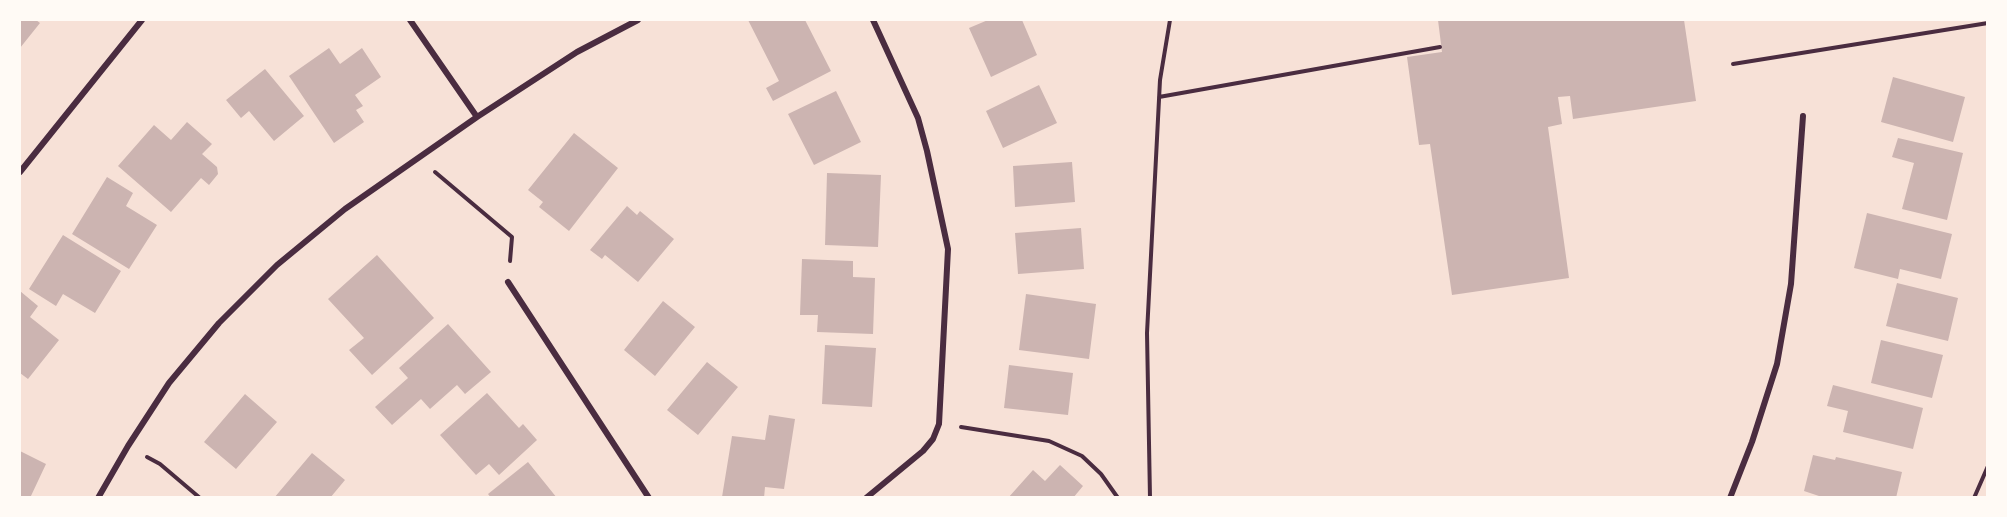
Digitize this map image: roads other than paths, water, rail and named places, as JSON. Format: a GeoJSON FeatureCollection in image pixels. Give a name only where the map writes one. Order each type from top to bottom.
{"type":"FeatureCollection","features":[{"type":"Feature","properties":{"kind":"street"},"geometry":{"type":"LineString","coordinates":[[20,172],[142,20]]}},
{"type":"Feature","properties":{"kind":"street"},"geometry":{"type":"LineString","coordinates":[[410,20],[477,117]]}},
{"type":"Feature","properties":{"kind":"street"},"geometry":{"type":"LineString","coordinates":[[98,498],[169,383],[219,323],[278,265],[337,216],[477,117],[577,52],[638,20]]}},
{"type":"Feature","properties":{"kind":"street"},"geometry":{"type":"LineString","coordinates":[[866,498],[923,451],[933,439],[939,424],[948,249],[918,118],[873,20]]}},
{"type":"Feature","properties":{"kind":"street"},"geometry":{"type":"LineString","coordinates":[[1730,498],[1752,442],[1777,364],[1791,284],[1803,116]]}},
{"type":"Feature","properties":{"kind":"street"},"geometry":{"type":"LineString","coordinates":[[508,282],[649,498]]}}]}
